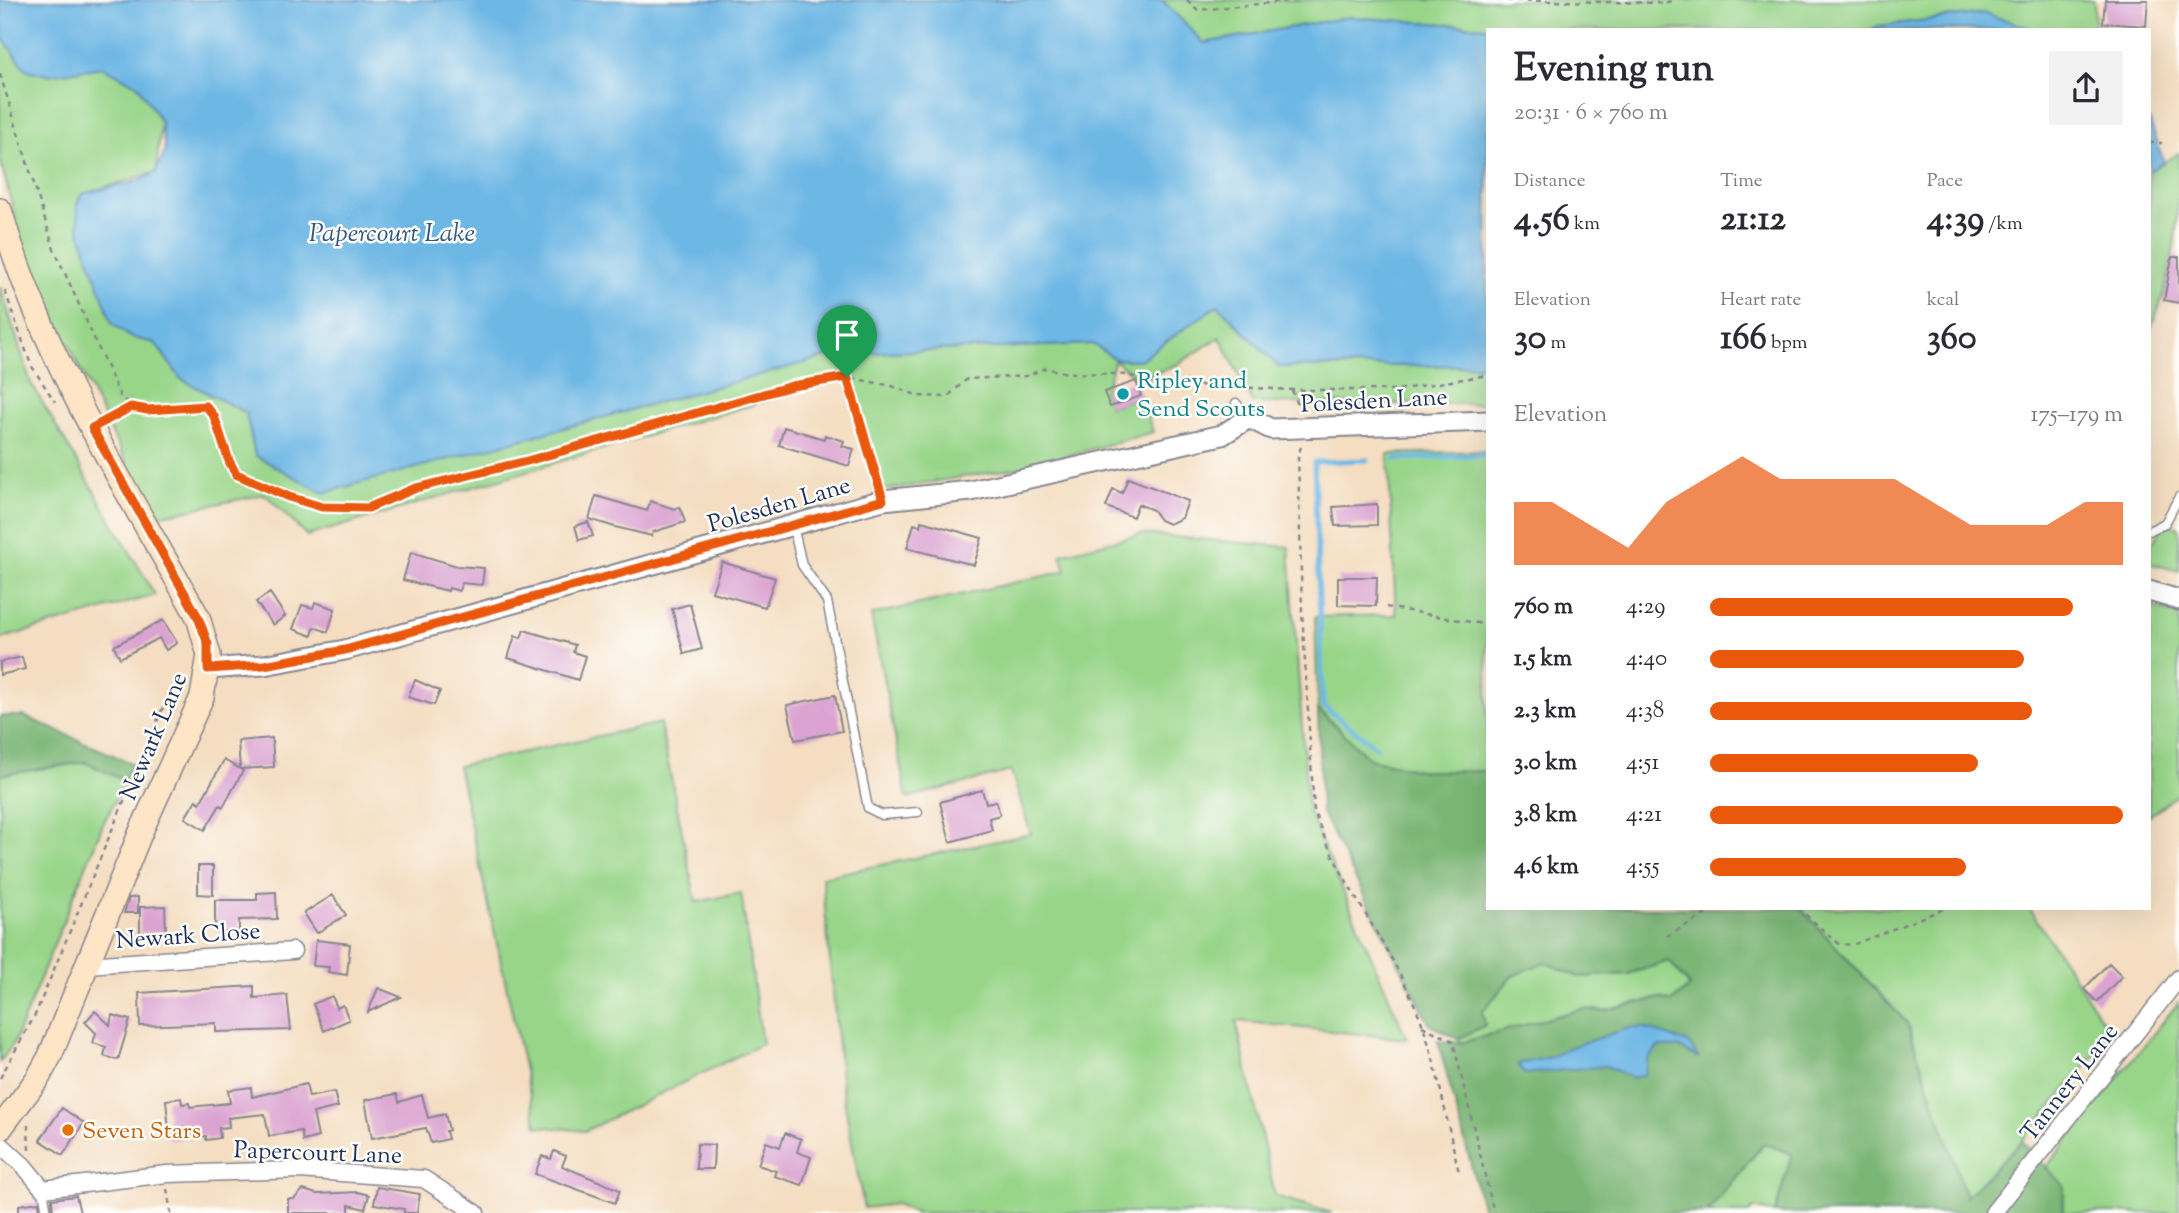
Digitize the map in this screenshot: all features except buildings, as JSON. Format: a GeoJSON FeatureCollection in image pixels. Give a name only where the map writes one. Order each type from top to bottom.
{"type":"FeatureCollection","features":[{"type":"Feature","properties":{"kind":"main road","name":"Newark Lane"},"geometry":{"type":"LineString","coordinates":[[0,210],[31,304],[92,428],[198,617],[208,644],[208,669],[202,697],[142,829],[45,1065],[0,1129]]}},
{"type":"Feature","properties":{"kind":"street","name":"Polesden Lane"},"geometry":{"type":"LineString","coordinates":[[208,669],[264,665],[345,650],[883,500],[971,491],[1222,435],[1243,410],[1271,429],[1486,421]]}},
{"type":"Feature","properties":{"kind":"street"},"geometry":{"type":"LineString","coordinates":[[2151,592],[2179,600]]}},
{"type":"Feature","properties":{"kind":"street","name":"Newark Close"},"geometry":{"type":"LineString","coordinates":[[86,965],[293,951]]}},
{"type":"Feature","properties":{"kind":"street","name":"Tannery Lane"},"geometry":{"type":"LineString","coordinates":[[1993,1213],[2179,978]]}},
{"type":"Feature","properties":{"kind":"street"},"geometry":{"type":"LineString","coordinates":[[0,1144],[24,1166],[43,1189]]}},
{"type":"Feature","properties":{"kind":"street","name":"Papercourt Lane"},"geometry":{"type":"LineString","coordinates":[[43,1189],[167,1174],[300,1170],[424,1179],[476,1213]]}},
{"type":"Feature","properties":{"kind":"lane"},"geometry":{"type":"LineString","coordinates":[[2151,530],[2165,523],[2179,497]]}},
{"type":"Feature","properties":{"kind":"lane"},"geometry":{"type":"LineString","coordinates":[[793,526],[802,565],[827,601],[868,808],[882,816],[918,812]]}},
{"type":"Feature","properties":{"kind":"lane"},"geometry":{"type":"LineString","coordinates":[[43,1189],[47,1213]]}},
{"type":"Feature","properties":{"kind":"path"},"geometry":{"type":"LineString","coordinates":[[1187,0],[1198,10],[1297,0]]}},
{"type":"Feature","properties":{"kind":"path"},"geometry":{"type":"LineString","coordinates":[[1496,0],[1663,3],[1675,0]]}},
{"type":"Feature","properties":{"kind":"path"},"geometry":{"type":"LineString","coordinates":[[0,74],[54,249],[120,396],[131,407],[148,410],[206,406],[214,416],[236,474],[289,497],[322,507],[368,508],[416,488],[527,461],[792,386],[847,377],[919,396],[947,397],[967,379],[1026,376],[1046,368],[1067,374],[1133,374],[1153,383],[1292,390],[1396,390],[1486,374]]}},
{"type":"Feature","properties":{"kind":"path"},"geometry":{"type":"LineString","coordinates":[[2151,144],[2162,144]]}},
{"type":"Feature","properties":{"kind":"path"},"geometry":{"type":"LineString","coordinates":[[5,290],[31,365],[59,410]]}},
{"type":"Feature","properties":{"kind":"path"},"geometry":{"type":"LineString","coordinates":[[847,377],[883,500]]}},
{"type":"Feature","properties":{"kind":"path"},"geometry":{"type":"LineString","coordinates":[[92,428],[131,407]]}},
{"type":"Feature","properties":{"kind":"path"},"geometry":{"type":"LineString","coordinates":[[1310,427],[1298,454],[1302,611],[1314,811],[1325,842],[1368,915],[1422,1026],[1460,1172]]}},
{"type":"Feature","properties":{"kind":"path"},"geometry":{"type":"LineString","coordinates":[[1386,607],[1486,625]]}},
{"type":"Feature","properties":{"kind":"path"},"geometry":{"type":"LineString","coordinates":[[0,1078],[35,1015],[166,700],[184,691]]}},
{"type":"Feature","properties":{"kind":"path"},"geometry":{"type":"LineString","coordinates":[[1667,936],[1713,910]]}},
{"type":"Feature","properties":{"kind":"path"},"geometry":{"type":"LineString","coordinates":[[1800,910],[1839,944],[1852,945],[1941,910]]}},
{"type":"Feature","properties":{"kind":"path"},"geometry":{"type":"LineString","coordinates":[[1422,1026],[1452,1041],[1494,1213]]}},
{"type":"Feature","properties":{"kind":"path"},"geometry":{"type":"LineString","coordinates":[[167,1174],[171,1213]]}},
{"type":"Feature","properties":{"kind":"green space"},"geometry":{"type":"Polygon","coordinates":[[[1162,0],[2094,0],[2095,28],[2029,28],[1984,13],[1874,28],[1500,28],[1349,17],[1204,43],[1162,0]]]}},
{"type":"Feature","properties":{"kind":"green space"},"geometry":{"type":"Polygon","coordinates":[[[0,9],[2,37],[103,67],[138,85],[161,122],[156,172],[82,194],[131,337],[155,343],[181,379],[246,413],[255,455],[323,493],[837,354],[1093,344],[1115,359],[1140,360],[1218,305],[1279,367],[1486,365],[1486,404],[1253,403],[1220,337],[1178,364],[1138,380],[1115,360],[1104,392],[1110,407],[1141,396],[1153,432],[1030,466],[884,490],[846,377],[307,536],[265,494],[153,517],[25,256],[0,159],[0,9]]]}},
{"type":"Feature","properties":{"kind":"green space"},"geometry":{"type":"Polygon","coordinates":[[[2179,153],[2174,245],[2165,289],[2151,327],[2151,170],[2179,153]]]}},
{"type":"Feature","properties":{"kind":"green space"},"geometry":{"type":"Polygon","coordinates":[[[0,286],[31,383],[155,595],[0,639],[0,286]]]}},
{"type":"Feature","properties":{"kind":"green space"},"geometry":{"type":"Polygon","coordinates":[[[1486,451],[1486,771],[1424,771],[1370,759],[1318,709],[1315,617],[1396,615],[1388,454],[1486,451]]]}},
{"type":"Feature","properties":{"kind":"green space"},"geometry":{"type":"Polygon","coordinates":[[[2165,523],[2179,527],[2179,571],[2151,564],[2151,545],[2165,523]]]}},
{"type":"Feature","properties":{"kind":"green space"},"geometry":{"type":"Polygon","coordinates":[[[1141,534],[1289,547],[1308,810],[1407,1039],[1236,1021],[1275,1196],[1332,1213],[916,1213],[896,1204],[864,1208],[842,1088],[822,877],[1031,834],[1011,771],[907,798],[871,615],[1066,571],[1061,554],[1141,534]]]}},
{"type":"Feature","properties":{"kind":"green space"},"geometry":{"type":"Polygon","coordinates":[[[2151,607],[2179,615],[2179,793],[2151,814],[2151,607]]]}},
{"type":"Feature","properties":{"kind":"green space"},"geometry":{"type":"Polygon","coordinates":[[[1318,709],[1370,759],[1424,771],[1486,771],[1486,910],[1802,910],[1907,1023],[1966,1197],[2022,1141],[2064,1186],[2063,1213],[1775,1213],[1792,1154],[1764,1143],[1707,1213],[1484,1213],[1438,1041],[1461,1043],[1582,1009],[1605,1011],[1660,998],[1672,1002],[1690,986],[1669,961],[1628,974],[1579,977],[1545,962],[1512,976],[1482,1012],[1485,1025],[1458,1039],[1430,1025],[1321,811],[1318,709]]]}},
{"type":"Feature","properties":{"kind":"green space"},"geometry":{"type":"Polygon","coordinates":[[[0,716],[24,716],[133,764],[125,781],[85,762],[0,775],[0,716]]]}},
{"type":"Feature","properties":{"kind":"green space"},"geometry":{"type":"Polygon","coordinates":[[[660,723],[696,902],[741,893],[762,1044],[585,1131],[537,1126],[458,766],[660,723]]]}},
{"type":"Feature","properties":{"kind":"green space"},"geometry":{"type":"Polygon","coordinates":[[[85,762],[125,781],[103,824],[14,1043],[0,1062],[0,775],[85,762]]]}},
{"type":"Feature","properties":{"kind":"green space"},"geometry":{"type":"Polygon","coordinates":[[[1802,910],[2030,910],[2112,1035],[2022,1141],[1966,1197],[1907,1023],[1802,910]]]}},
{"type":"Feature","properties":{"kind":"green space"},"geometry":{"type":"Polygon","coordinates":[[[1669,961],[1690,986],[1672,1002],[1660,998],[1605,1011],[1582,1009],[1461,1043],[1458,1039],[1485,1025],[1482,1012],[1512,976],[1545,962],[1579,977],[1628,974],[1669,961]]]}},
{"type":"Feature","properties":{"kind":"green space"},"geometry":{"type":"Polygon","coordinates":[[[2179,1002],[2179,1213],[2063,1213],[2064,1186],[2046,1167],[2179,1002]]]}},
{"type":"Feature","properties":{"kind":"green space"},"geometry":{"type":"Polygon","coordinates":[[[1764,1143],[1792,1154],[1775,1213],[1754,1208],[1749,1213],[1707,1213],[1764,1143]]]}},
{"type":"Feature","properties":{"kind":"water","name":"Papercourt Lake"},"geometry":{"type":"Polygon","coordinates":[[[0,0],[1162,0],[1204,43],[1349,17],[1500,28],[1486,28],[1486,365],[1279,367],[1218,305],[1140,360],[1115,359],[1093,344],[837,354],[323,493],[255,455],[246,413],[181,379],[155,343],[130,337],[112,323],[79,230],[77,203],[82,194],[139,181],[156,172],[165,151],[161,122],[138,85],[103,67],[48,75],[26,70],[2,37],[0,0]]]}},
{"type":"Feature","properties":{"kind":"water"},"geometry":{"type":"Polygon","coordinates":[[[1984,13],[2029,28],[1874,28],[1984,13]]]}},
{"type":"Feature","properties":{"kind":"water"},"geometry":{"type":"Polygon","coordinates":[[[2151,124],[2164,163],[2151,170],[2151,124]]]}},
{"type":"Feature","properties":{"kind":"water"},"geometry":{"type":"Polygon","coordinates":[[[1629,1028],[1645,1028],[1688,1043],[1699,1058],[1678,1047],[1658,1047],[1648,1059],[1644,1075],[1633,1078],[1606,1066],[1524,1074],[1518,1064],[1551,1057],[1568,1048],[1629,1028]]]}},
{"type":"Feature","properties":{"kind":"waterway"},"geometry":{"type":"LineString","coordinates":[[1395,459],[1486,455]]}},
{"type":"Feature","properties":{"kind":"waterway"},"geometry":{"type":"LineString","coordinates":[[1367,460],[1314,462],[1323,706],[1377,748]]}},
{"type":"Feature","properties":{"kind":"place","name":"Ripley and Send Scouts"},"geometry":{"type":"Point","coordinates":[1123,394]}},
{"type":"Feature","properties":{"kind":"place","name":"Seven Stars"},"geometry":{"type":"Point","coordinates":[68,1130]}},
{"type":"Feature","properties":{"kind":"route"},"geometry":{"type":"LineString","coordinates":[[847,377],[883,500],[345,650],[264,665],[208,669],[208,644],[198,617],[92,428],[131,407],[148,410],[206,406],[214,416],[236,474],[302,502],[322,507],[368,508],[416,488],[699,415],[792,386],[847,377]]}}]}
